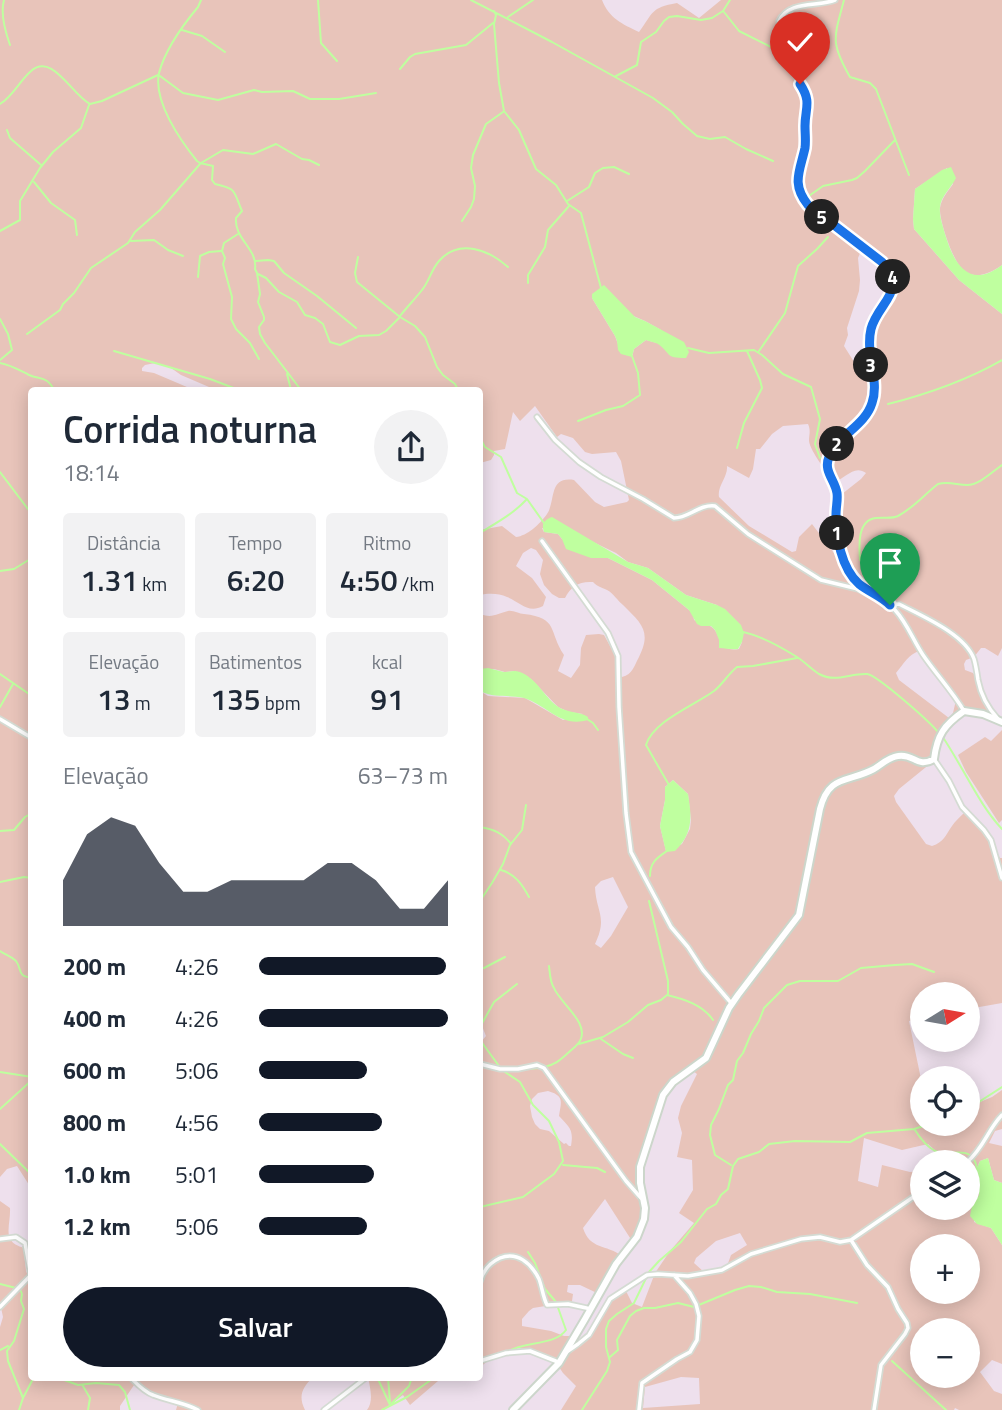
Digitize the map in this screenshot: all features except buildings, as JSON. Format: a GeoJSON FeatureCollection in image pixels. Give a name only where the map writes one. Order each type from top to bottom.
{"type":"FeatureCollection","features":[{"type":"Feature","properties":{"kind":"street"},"geometry":{"type":"LineString","coordinates":[[835,0],[806,4],[790,10],[780,18],[779,25],[787,58],[808,101],[805,149],[798,176],[799,190],[802,198],[816,212],[882,262],[892,274],[894,282],[871,330],[869,348],[874,387],[872,403],[867,414],[839,441],[828,458],[828,473],[837,493],[837,533],[850,573],[860,584],[882,597],[904,621],[925,657],[964,711]]}},
{"type":"Feature","properties":{"kind":"street"},"geometry":{"type":"LineString","coordinates":[[537,417],[555,440],[579,462],[674,518],[685,516],[705,506],[715,506],[747,534],[821,580],[858,589],[890,605],[900,604],[961,640],[975,660],[984,701],[1001,721]]}},
{"type":"Feature","properties":{"kind":"street"},"geometry":{"type":"LineString","coordinates":[[542,541],[608,633],[618,656],[620,720],[631,852],[671,928],[732,1004]]}},
{"type":"Feature","properties":{"kind":"street"},"geometry":{"type":"LineString","coordinates":[[1001,721],[964,711],[940,733],[934,759],[949,780],[962,807],[991,839],[1002,878]]}},
{"type":"Feature","properties":{"kind":"street"},"geometry":{"type":"LineString","coordinates":[[0,719],[28,736]]}},
{"type":"Feature","properties":{"kind":"street"},"geometry":{"type":"LineString","coordinates":[[513,1410],[559,1363],[616,1264],[637,1237],[644,1220],[645,1202],[640,1183],[640,1167],[663,1095],[673,1082],[706,1058],[732,1004],[799,915],[825,793],[841,780],[868,771],[893,757],[905,755],[921,763],[934,759]]}},
{"type":"Feature","properties":{"kind":"street"},"geometry":{"type":"LineString","coordinates":[[483,1065],[500,1069],[537,1065],[544,1068],[626,1181],[645,1202]]}},
{"type":"Feature","properties":{"kind":"street"},"geometry":{"type":"LineString","coordinates":[[979,1150],[1002,1115]]}},
{"type":"Feature","properties":{"kind":"street"},"geometry":{"type":"LineString","coordinates":[[566,1352],[586,1338],[612,1297],[647,1275],[692,1276],[722,1270],[751,1254],[801,1239],[820,1237],[840,1242],[851,1240],[910,1199]]}},
{"type":"Feature","properties":{"kind":"street"},"geometry":{"type":"LineString","coordinates":[[0,1239],[16,1237],[25,1243],[28,1261]]}},
{"type":"Feature","properties":{"kind":"street"},"geometry":{"type":"LineString","coordinates":[[851,1240],[867,1265],[888,1287],[907,1323],[905,1334],[881,1365],[874,1410]]}},
{"type":"Feature","properties":{"kind":"street"},"geometry":{"type":"LineString","coordinates":[[483,1273],[489,1264],[512,1255],[525,1261],[537,1275],[547,1305],[568,1304],[591,1309]]}},
{"type":"Feature","properties":{"kind":"street"},"geometry":{"type":"LineString","coordinates":[[639,1410],[642,1383],[690,1352],[697,1340],[699,1316],[696,1304],[674,1275]]}},
{"type":"Feature","properties":{"kind":"street"},"geometry":{"type":"LineString","coordinates":[[0,1307],[28,1282]]}},
{"type":"Feature","properties":{"kind":"street"},"geometry":{"type":"LineString","coordinates":[[483,1360],[506,1353],[530,1351],[559,1363]]}},
{"type":"Feature","properties":{"kind":"street"},"geometry":{"type":"LineString","coordinates":[[135,1381],[149,1393],[198,1410]]}},
{"type":"Feature","properties":{"kind":"street"},"geometry":{"type":"LineString","coordinates":[[324,1410],[362,1381]]}},
{"type":"Feature","properties":{"kind":"shaded area"},"geometry":{"type":"Polygon","coordinates":[[[0,0],[602,0],[612,16],[639,32],[657,9],[677,3],[699,18],[721,0],[1002,0],[1002,265],[988,273],[972,275],[958,264],[947,240],[940,214],[942,201],[953,184],[947,168],[915,189],[913,219],[914,229],[959,280],[1002,314],[1002,648],[998,656],[981,648],[964,664],[965,670],[976,677],[978,690],[993,718],[966,712],[948,724],[931,763],[894,796],[926,844],[932,846],[942,841],[964,813],[988,833],[1002,858],[1002,1003],[980,1007],[980,982],[910,982],[909,1021],[910,1052],[915,1052],[918,1066],[910,1066],[910,1136],[980,1136],[980,1102],[1002,1090],[1002,1129],[995,1131],[989,1143],[1002,1146],[1002,1183],[994,1180],[988,1158],[980,1161],[980,1150],[935,1150],[928,1144],[902,1150],[864,1138],[858,1181],[878,1187],[882,1165],[910,1172],[910,1220],[974,1220],[991,1228],[1002,1245],[1002,1364],[992,1360],[980,1372],[994,1391],[1002,1394],[1002,1410],[561,1410],[576,1386],[555,1361],[532,1350],[518,1348],[497,1354],[483,1365],[483,1040],[486,1036],[483,1028],[483,693],[488,696],[525,698],[563,720],[583,714],[558,707],[531,679],[514,671],[483,669],[483,615],[512,611],[548,622],[564,655],[558,671],[571,678],[580,665],[581,648],[586,635],[604,635],[615,655],[619,675],[622,677],[633,669],[645,640],[643,628],[635,617],[611,593],[593,582],[576,585],[565,598],[552,594],[544,585],[540,574],[543,560],[536,550],[531,548],[523,553],[516,566],[532,578],[546,597],[543,606],[533,609],[501,595],[483,595],[483,529],[502,526],[516,537],[529,532],[550,509],[556,486],[566,480],[574,480],[595,502],[604,507],[629,500],[621,461],[616,452],[592,454],[585,452],[573,438],[561,434],[557,437],[535,406],[520,421],[513,412],[505,449],[494,451],[491,460],[483,462],[483,387],[209,387],[155,363],[145,365],[142,371],[154,373],[187,387],[28,387],[28,1183],[17,1166],[7,1169],[0,1177],[0,0]],[[861,251],[858,258],[859,291],[844,346],[873,392],[870,348],[872,328],[894,286],[886,265],[861,251]],[[592,298],[618,344],[632,357],[634,349],[646,340],[657,343],[661,330],[592,298]],[[808,424],[783,426],[772,434],[760,449],[756,449],[749,478],[727,466],[719,497],[749,526],[792,552],[796,551],[799,537],[812,524],[846,569],[833,514],[842,494],[866,473],[857,470],[834,482],[810,445],[808,424]],[[542,528],[544,532],[558,534],[591,557],[608,558],[652,580],[693,613],[694,620],[714,629],[723,645],[739,649],[742,642],[717,605],[686,595],[648,568],[628,562],[593,542],[542,528]],[[920,651],[909,657],[896,673],[899,680],[949,718],[956,700],[920,651]],[[673,780],[665,787],[660,826],[666,851],[682,844],[690,829],[691,820],[688,794],[673,780]],[[613,877],[601,881],[595,887],[601,927],[595,944],[601,948],[628,907],[613,877]],[[693,1071],[665,1093],[641,1176],[646,1217],[640,1239],[632,1241],[605,1199],[583,1228],[594,1243],[622,1256],[599,1294],[580,1285],[568,1285],[567,1292],[573,1294],[571,1308],[558,1304],[533,1308],[522,1319],[522,1326],[573,1336],[571,1345],[575,1348],[590,1336],[612,1299],[626,1291],[632,1303],[642,1307],[655,1273],[694,1223],[679,1213],[693,1190],[692,1160],[677,1157],[682,1133],[678,1118],[697,1074],[693,1071]],[[548,1091],[538,1093],[530,1106],[535,1124],[571,1146],[571,1132],[559,1116],[561,1100],[548,1091]],[[740,1233],[716,1241],[696,1258],[694,1263],[704,1272],[723,1269],[731,1255],[747,1245],[740,1233]],[[681,1377],[645,1387],[643,1408],[700,1404],[699,1378],[681,1377]]]}},
{"type":"Feature","properties":{"kind":"shaded area"},"geometry":{"type":"Polygon","coordinates":[[[951,167],[956,178],[942,199],[940,210],[949,245],[958,264],[972,274],[990,272],[1002,265],[1002,314],[959,280],[914,229],[915,189],[942,170],[951,167]]]}},
{"type":"Feature","properties":{"kind":"shaded area"},"geometry":{"type":"Polygon","coordinates":[[[604,285],[635,317],[684,342],[689,352],[686,358],[671,356],[658,344],[646,340],[634,349],[632,357],[621,354],[615,336],[592,298],[592,294],[604,285]]]}},
{"type":"Feature","properties":{"kind":"shaded area"},"geometry":{"type":"Polygon","coordinates":[[[552,517],[628,562],[648,568],[686,595],[725,609],[741,625],[744,633],[738,649],[719,648],[715,630],[711,626],[697,624],[689,610],[652,580],[608,558],[591,558],[566,549],[558,534],[544,532],[544,523],[552,517]]]}},
{"type":"Feature","properties":{"kind":"shaded area"},"geometry":{"type":"Polygon","coordinates":[[[483,669],[518,671],[535,683],[557,706],[584,715],[588,720],[569,721],[524,698],[483,692],[483,669]]]}},
{"type":"Feature","properties":{"kind":"shaded area"},"geometry":{"type":"Polygon","coordinates":[[[1002,730],[1002,820],[999,823],[958,755],[985,737],[991,741],[1002,730]]]}},
{"type":"Feature","properties":{"kind":"shaded area"},"geometry":{"type":"Polygon","coordinates":[[[673,780],[688,794],[690,825],[685,838],[675,851],[666,852],[660,826],[665,787],[673,780]]]}},
{"type":"Feature","properties":{"kind":"shaded area"},"geometry":{"type":"Polygon","coordinates":[[[988,1158],[994,1180],[1002,1183],[1002,1245],[991,1228],[977,1224],[974,1220],[980,1220],[980,1161],[988,1158]]]}},
{"type":"Feature","properties":{"kind":"shaded area"},"geometry":{"type":"Polygon","coordinates":[[[0,1201],[10,1208],[10,1238],[18,1246],[26,1248],[28,1381],[310,1381],[302,1392],[305,1410],[176,1410],[178,1403],[175,1399],[155,1395],[136,1382],[120,1410],[0,1410],[0,1327],[3,1317],[0,1303],[0,1201]]]}},
{"type":"Feature","properties":{"kind":"shaded area"},"geometry":{"type":"Polygon","coordinates":[[[369,1381],[438,1381],[410,1405],[403,1395],[383,1410],[367,1410],[371,1399],[369,1381]]]}},
{"type":"Feature","properties":{"kind":"waterway"},"geometry":{"type":"LineString","coordinates":[[4,0],[3,17],[10,45]]}},
{"type":"Feature","properties":{"kind":"waterway"},"geometry":{"type":"LineString","coordinates":[[201,0],[166,56],[159,73],[160,96],[169,120],[190,152],[200,163],[213,166],[212,180],[215,184],[231,189],[236,195],[242,211],[236,218],[236,225],[253,256],[257,273],[260,294],[258,302],[264,317],[259,327],[260,334],[299,387]]}},
{"type":"Feature","properties":{"kind":"waterway"},"geometry":{"type":"LineString","coordinates":[[318,0],[321,43],[337,61]]}},
{"type":"Feature","properties":{"kind":"waterway"},"geometry":{"type":"LineString","coordinates":[[471,0],[653,98],[697,136],[710,139],[725,137],[773,161]]}},
{"type":"Feature","properties":{"kind":"waterway"},"geometry":{"type":"LineString","coordinates":[[508,17],[533,0]]}},
{"type":"Feature","properties":{"kind":"waterway"},"geometry":{"type":"LineString","coordinates":[[616,76],[637,65],[641,42],[656,32],[669,17],[701,20],[712,18],[723,11],[730,0]]}},
{"type":"Feature","properties":{"kind":"waterway"},"geometry":{"type":"LineString","coordinates":[[844,0],[836,32],[839,56],[850,77],[870,83],[876,89],[909,175]]}},
{"type":"Feature","properties":{"kind":"waterway"},"geometry":{"type":"LineString","coordinates":[[494,11],[499,83],[504,111],[519,130],[536,169],[556,185],[568,204],[581,213],[601,288]]}},
{"type":"Feature","properties":{"kind":"waterway"},"geometry":{"type":"LineString","coordinates":[[724,12],[739,31],[773,48]]}},
{"type":"Feature","properties":{"kind":"waterway"},"geometry":{"type":"LineString","coordinates":[[400,69],[415,54],[466,45],[493,23]]}},
{"type":"Feature","properties":{"kind":"waterway"},"geometry":{"type":"LineString","coordinates":[[182,30],[202,36],[225,52]]}},
{"type":"Feature","properties":{"kind":"waterway"},"geometry":{"type":"LineString","coordinates":[[0,104],[38,67],[54,70],[90,104],[158,75]]}},
{"type":"Feature","properties":{"kind":"waterway"},"geometry":{"type":"LineString","coordinates":[[160,76],[183,93],[218,100],[254,90],[293,91],[310,99],[339,99],[376,93]]}},
{"type":"Feature","properties":{"kind":"waterway"},"geometry":{"type":"LineString","coordinates":[[0,231],[20,220],[20,201],[53,152],[81,128],[89,105]]}},
{"type":"Feature","properties":{"kind":"waterway"},"geometry":{"type":"LineString","coordinates":[[462,221],[474,199],[475,186],[471,168],[473,155],[486,124],[503,112]]}},
{"type":"Feature","properties":{"kind":"waterway"},"geometry":{"type":"LineString","coordinates":[[7,130],[10,138],[41,165]]}},
{"type":"Feature","properties":{"kind":"waterway"},"geometry":{"type":"LineString","coordinates":[[806,198],[823,186],[857,178],[895,140]]}},
{"type":"Feature","properties":{"kind":"waterway"},"geometry":{"type":"LineString","coordinates":[[201,163],[223,150],[253,154],[276,144],[319,165]]}},
{"type":"Feature","properties":{"kind":"waterway"},"geometry":{"type":"LineString","coordinates":[[27,334],[60,310],[91,268],[128,243],[135,232],[160,210],[200,164]]}},
{"type":"Feature","properties":{"kind":"waterway"},"geometry":{"type":"LineString","coordinates":[[567,201],[589,187],[595,173],[603,168],[614,167],[629,174]]}},
{"type":"Feature","properties":{"kind":"waterway"},"geometry":{"type":"LineString","coordinates":[[34,182],[51,203],[75,220],[77,235]]}},
{"type":"Feature","properties":{"kind":"waterway"},"geometry":{"type":"LineString","coordinates":[[528,283],[528,275],[545,247],[548,230],[569,206]]}},
{"type":"Feature","properties":{"kind":"waterway"},"geometry":{"type":"LineString","coordinates":[[238,234],[224,243],[222,251],[232,297],[231,319],[259,359]]}},
{"type":"Feature","properties":{"kind":"waterway"},"geometry":{"type":"LineString","coordinates":[[759,351],[785,313],[798,266],[828,237]]}},
{"type":"Feature","properties":{"kind":"waterway"},"geometry":{"type":"LineString","coordinates":[[131,241],[154,240],[183,256]]}},
{"type":"Feature","properties":{"kind":"waterway"},"geometry":{"type":"LineString","coordinates":[[400,316],[424,287],[439,261],[447,254],[465,248],[474,249],[492,256],[508,267]]}},
{"type":"Feature","properties":{"kind":"waterway"},"geometry":{"type":"LineString","coordinates":[[198,277],[200,256],[221,251]]}},
{"type":"Feature","properties":{"kind":"waterway"},"geometry":{"type":"LineString","coordinates":[[358,257],[355,273],[357,282],[415,326],[425,337],[437,367],[456,387]]}},
{"type":"Feature","properties":{"kind":"waterway"},"geometry":{"type":"LineString","coordinates":[[256,261],[274,261],[284,273],[356,328]]}},
{"type":"Feature","properties":{"kind":"waterway"},"geometry":{"type":"LineString","coordinates":[[258,274],[266,278],[279,292],[297,302],[305,315],[323,324],[330,342],[340,345],[359,336],[379,335],[400,317]]}},
{"type":"Feature","properties":{"kind":"waterway"},"geometry":{"type":"LineString","coordinates":[[0,319],[12,350],[0,360]]}},
{"type":"Feature","properties":{"kind":"waterway"},"geometry":{"type":"LineString","coordinates":[[688,348],[709,353],[754,350],[783,374],[811,387],[820,419],[815,444],[820,458]]}},
{"type":"Feature","properties":{"kind":"waterway"},"geometry":{"type":"LineString","coordinates":[[114,351],[231,387]]}},
{"type":"Feature","properties":{"kind":"waterway"},"geometry":{"type":"LineString","coordinates":[[737,448],[744,423],[762,388],[747,351]]}},
{"type":"Feature","properties":{"kind":"waterway"},"geometry":{"type":"LineString","coordinates":[[578,421],[623,406],[640,395],[638,373],[632,356]]}},
{"type":"Feature","properties":{"kind":"waterway"},"geometry":{"type":"LineString","coordinates":[[888,404],[946,386],[1002,360]]}},
{"type":"Feature","properties":{"kind":"waterway"},"geometry":{"type":"LineString","coordinates":[[0,363],[46,380],[52,387]]}},
{"type":"Feature","properties":{"kind":"waterway"},"geometry":{"type":"LineString","coordinates":[[287,374],[290,387]]}},
{"type":"Feature","properties":{"kind":"waterway"},"geometry":{"type":"LineString","coordinates":[[483,443],[501,457],[517,493],[527,499],[544,523]]}},
{"type":"Feature","properties":{"kind":"waterway"},"geometry":{"type":"LineString","coordinates":[[860,560],[860,534],[865,523],[876,518],[898,516],[938,484],[976,483],[1002,465]]}},
{"type":"Feature","properties":{"kind":"waterway"},"geometry":{"type":"LineString","coordinates":[[0,472],[28,509]]}},
{"type":"Feature","properties":{"kind":"waterway"},"geometry":{"type":"LineString","coordinates":[[483,531],[526,500]]}},
{"type":"Feature","properties":{"kind":"waterway"},"geometry":{"type":"LineString","coordinates":[[0,571],[14,569],[28,560]]}},
{"type":"Feature","properties":{"kind":"waterway"},"geometry":{"type":"LineString","coordinates":[[743,632],[778,646],[825,677],[861,674],[873,676],[903,699],[938,732]]}},
{"type":"Feature","properties":{"kind":"waterway"},"geometry":{"type":"LineString","coordinates":[[669,785],[646,745],[657,728],[714,691],[737,667],[797,658]]}},
{"type":"Feature","properties":{"kind":"waterway"},"geometry":{"type":"LineString","coordinates":[[0,674],[28,693]]}},
{"type":"Feature","properties":{"kind":"waterway"},"geometry":{"type":"LineString","coordinates":[[0,707],[13,684]]}},
{"type":"Feature","properties":{"kind":"waterway"},"geometry":{"type":"LineString","coordinates":[[587,719],[598,730]]}},
{"type":"Feature","properties":{"kind":"waterway"},"geometry":{"type":"LineString","coordinates":[[942,736],[1002,829]]}},
{"type":"Feature","properties":{"kind":"waterway"},"geometry":{"type":"LineString","coordinates":[[483,896],[503,864],[510,845],[522,830],[526,805]]}},
{"type":"Feature","properties":{"kind":"waterway"},"geometry":{"type":"LineString","coordinates":[[0,831],[14,830],[28,815]]}},
{"type":"Feature","properties":{"kind":"waterway"},"geometry":{"type":"LineString","coordinates":[[483,828],[497,832],[511,844]]}},
{"type":"Feature","properties":{"kind":"waterway"},"geometry":{"type":"LineString","coordinates":[[650,876],[657,858],[667,851]]}},
{"type":"Feature","properties":{"kind":"waterway"},"geometry":{"type":"LineString","coordinates":[[501,870],[518,880],[529,897]]}},
{"type":"Feature","properties":{"kind":"waterway"},"geometry":{"type":"LineString","coordinates":[[0,882],[28,878]]}},
{"type":"Feature","properties":{"kind":"waterway"},"geometry":{"type":"LineString","coordinates":[[649,901],[668,981],[668,994]]}},
{"type":"Feature","properties":{"kind":"waterway"},"geometry":{"type":"LineString","coordinates":[[0,951],[16,961],[22,974],[28,977]]}},
{"type":"Feature","properties":{"kind":"waterway"},"geometry":{"type":"LineString","coordinates":[[483,968],[505,957]]}},
{"type":"Feature","properties":{"kind":"waterway"},"geometry":{"type":"LineString","coordinates":[[731,1165],[715,1155],[710,1135],[711,1125],[728,1085],[733,1080],[737,1061],[764,1008],[787,985],[800,981],[838,981],[861,968],[912,964],[934,972]]}},
{"type":"Feature","properties":{"kind":"waterway"},"geometry":{"type":"LineString","coordinates":[[544,1067],[565,1056],[579,1043],[582,1034],[578,1020],[553,986],[549,966]]}},
{"type":"Feature","properties":{"kind":"waterway"},"geometry":{"type":"LineString","coordinates":[[483,1022],[494,1002],[517,984]]}},
{"type":"Feature","properties":{"kind":"waterway"},"geometry":{"type":"LineString","coordinates":[[579,1044],[603,1037],[667,995],[699,1007],[713,1020]]}},
{"type":"Feature","properties":{"kind":"waterway"},"geometry":{"type":"LineString","coordinates":[[601,1039],[633,1058]]}},
{"type":"Feature","properties":{"kind":"waterway"},"geometry":{"type":"LineString","coordinates":[[483,1044],[499,1066]]}},
{"type":"Feature","properties":{"kind":"waterway"},"geometry":{"type":"LineString","coordinates":[[527,1069],[539,1068]]}},
{"type":"Feature","properties":{"kind":"waterway"},"geometry":{"type":"LineString","coordinates":[[483,1206],[523,1197],[554,1174],[563,1161],[559,1142],[549,1121],[533,1105],[520,1082],[502,1070]]}},
{"type":"Feature","properties":{"kind":"waterway"},"geometry":{"type":"LineString","coordinates":[[0,1072],[28,1076]]}},
{"type":"Feature","properties":{"kind":"waterway"},"geometry":{"type":"LineString","coordinates":[[0,1109],[28,1084]]}},
{"type":"Feature","properties":{"kind":"waterway"},"geometry":{"type":"LineString","coordinates":[[980,1101],[1002,1087]]}},
{"type":"Feature","properties":{"kind":"waterway"},"geometry":{"type":"LineString","coordinates":[[582,1410],[610,1362],[606,1347],[609,1321],[634,1303],[649,1272],[681,1242],[707,1209],[716,1204],[728,1189],[733,1166],[738,1159],[759,1152],[769,1144],[795,1141],[850,1142],[867,1133],[910,1129]]}},
{"type":"Feature","properties":{"kind":"waterway"},"geometry":{"type":"LineString","coordinates":[[920,1136],[934,1150]]}},
{"type":"Feature","properties":{"kind":"waterway"},"geometry":{"type":"LineString","coordinates":[[0,1144],[28,1171]]}},
{"type":"Feature","properties":{"kind":"waterway"},"geometry":{"type":"LineString","coordinates":[[563,1165],[597,1168],[605,1172]]}},
{"type":"Feature","properties":{"kind":"waterway"},"geometry":{"type":"LineString","coordinates":[[507,1352],[554,1339],[566,1330],[556,1302],[545,1289],[528,1252]]}},
{"type":"Feature","properties":{"kind":"waterway"},"geometry":{"type":"LineString","coordinates":[[0,1284],[20,1289],[22,1294],[24,1309],[14,1341],[7,1351],[8,1361],[23,1398]]}},
{"type":"Feature","properties":{"kind":"waterway"},"geometry":{"type":"LineString","coordinates":[[610,1357],[618,1350],[617,1340],[630,1316],[644,1308],[678,1303],[694,1307],[749,1286],[857,1303]]}},
{"type":"Feature","properties":{"kind":"waterway"},"geometry":{"type":"LineString","coordinates":[[0,1350],[8,1346]]}},
{"type":"Feature","properties":{"kind":"waterway"},"geometry":{"type":"LineString","coordinates":[[892,1361],[946,1410]]}},
{"type":"Feature","properties":{"kind":"waterway"},"geometry":{"type":"LineString","coordinates":[[19,1410],[32,1381]]}},
{"type":"Feature","properties":{"kind":"waterway"},"geometry":{"type":"LineString","coordinates":[[67,1381],[78,1385],[119,1385],[125,1392],[130,1410]]}},
{"type":"Feature","properties":{"kind":"waterway"},"geometry":{"type":"LineString","coordinates":[[379,1381],[390,1405]]}},
{"type":"Feature","properties":{"kind":"waterway"},"geometry":{"type":"LineString","coordinates":[[388,1381],[390,1403]]}},
{"type":"Feature","properties":{"kind":"waterway"},"geometry":{"type":"LineString","coordinates":[[392,1403],[411,1381]]}},
{"type":"Feature","properties":{"kind":"waterway"},"geometry":{"type":"LineString","coordinates":[[382,1410],[429,1381]]}},
{"type":"Feature","properties":{"kind":"waterway"},"geometry":{"type":"LineString","coordinates":[[83,1386],[90,1398],[88,1410]]}},
{"type":"Feature","properties":{"kind":"route"},"geometry":{"type":"LineString","coordinates":[[800,84],[808,101],[806,142],[798,176],[802,198],[841,232],[882,262],[892,274],[894,282],[871,330],[869,348],[874,387],[872,403],[867,414],[839,441],[828,458],[827,466],[837,493],[837,533],[845,562],[860,584],[890,605]]}}]}
